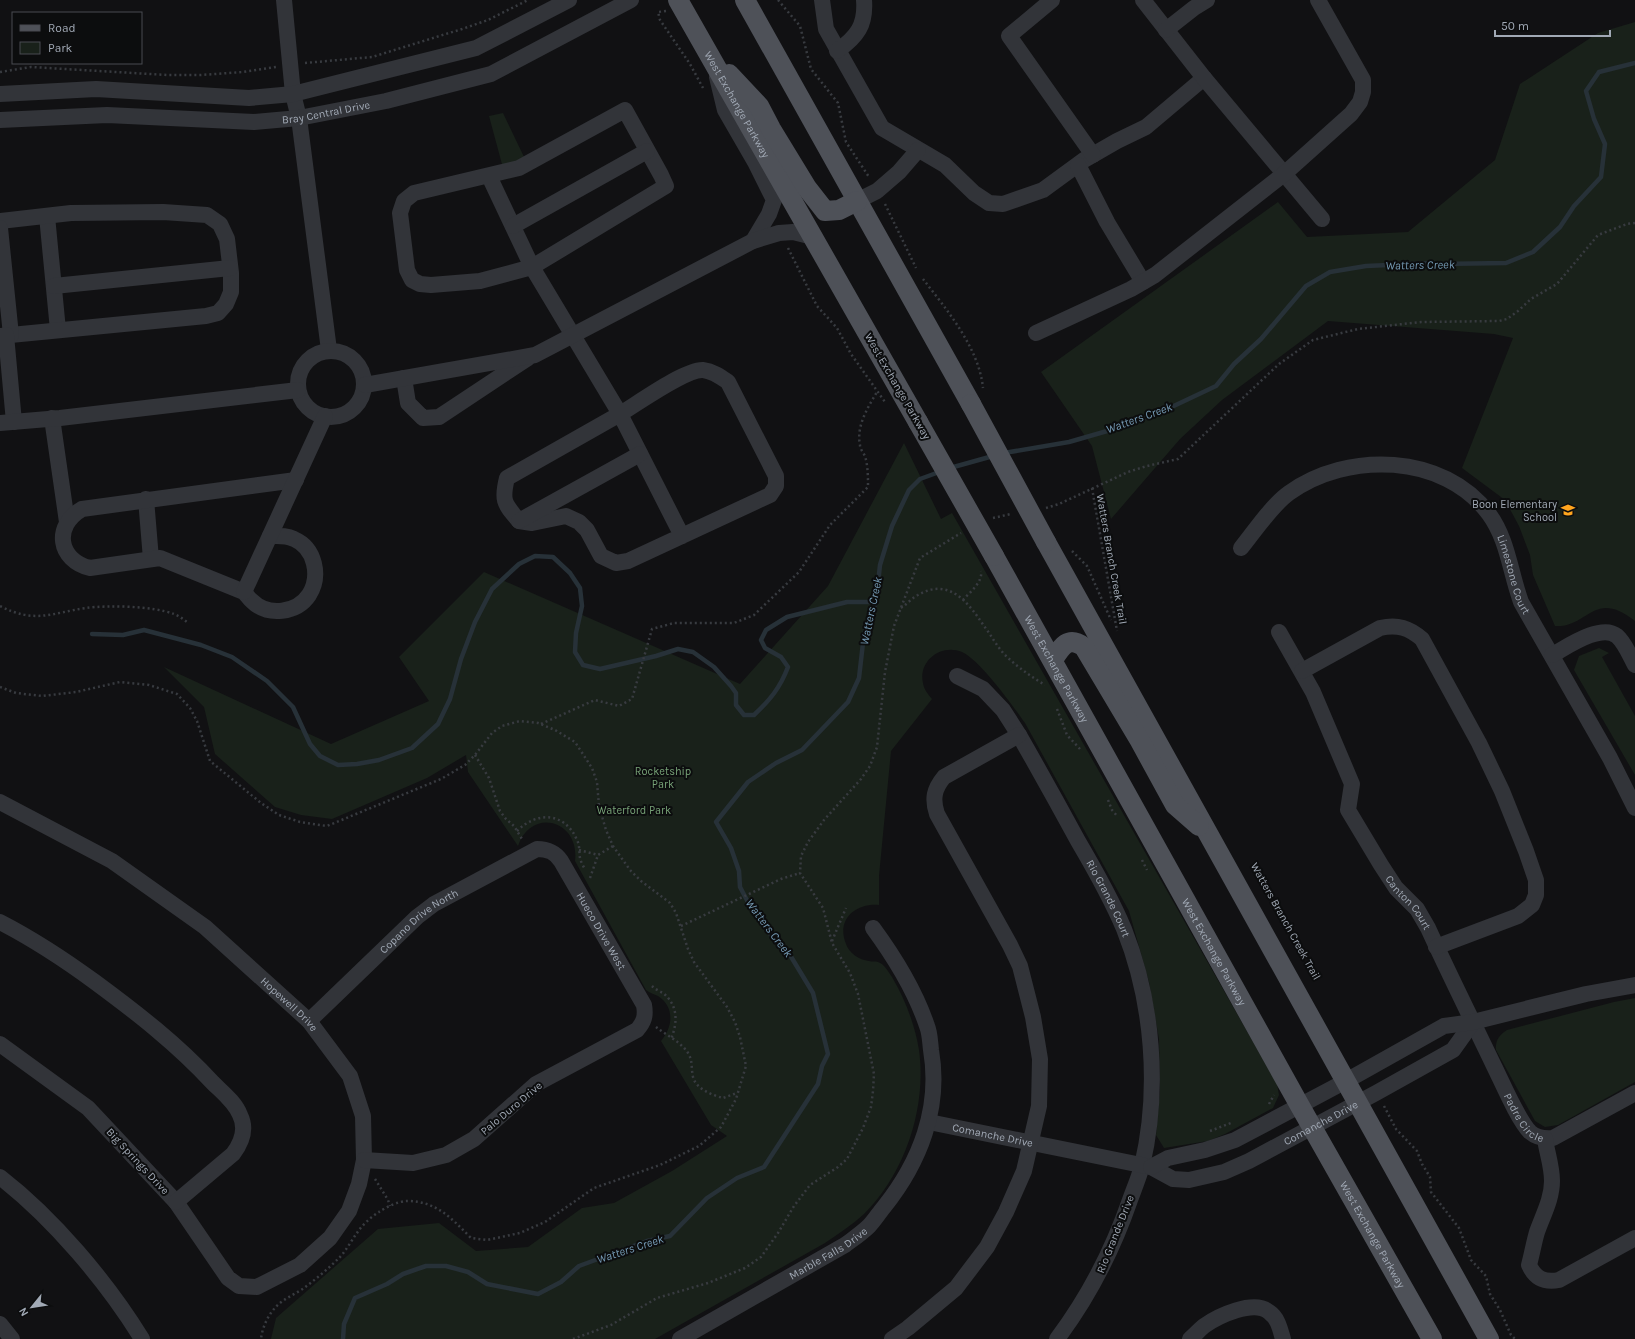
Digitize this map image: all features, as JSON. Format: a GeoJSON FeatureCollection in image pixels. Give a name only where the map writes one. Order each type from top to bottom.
{"type":"FeatureCollection","features":[{"type":"Feature","properties":{"kind":"main road","name":"West Exchange Parkway"},"geometry":{"type":"LineString","coordinates":[[678,0],[918,422],[988,563],[1053,660],[1300,1106],[1432,1339]]}},
{"type":"Feature","properties":{"kind":"main road"},"geometry":{"type":"LineString","coordinates":[[745,0],[1489,1339]]}},
{"type":"Feature","properties":{"kind":"main road"},"geometry":{"type":"LineString","coordinates":[[712,59],[759,106],[771,129],[807,188],[825,212],[839,210],[857,201]]}},
{"type":"Feature","properties":{"kind":"main road"},"geometry":{"type":"LineString","coordinates":[[1053,660],[1059,650],[1070,642],[1077,641],[1084,647],[1140,741],[1175,805],[1209,835]]}},
{"type":"Feature","properties":{"kind":"street"},"geometry":{"type":"LineString","coordinates":[[284,0],[293,94],[299,118],[329,350]]}},
{"type":"Feature","properties":{"kind":"street","name":"Bray Central Drive"},"geometry":{"type":"LineString","coordinates":[[0,94],[96,89],[249,98],[293,94],[476,48],[569,0]]}},
{"type":"Feature","properties":{"kind":"street","name":"Bray Central Drive"},"geometry":{"type":"LineString","coordinates":[[0,120],[107,115],[254,122],[299,118],[386,100],[491,74],[631,0]]}},
{"type":"Feature","properties":{"kind":"street"},"geometry":{"type":"LineString","coordinates":[[822,0],[826,29],[837,51],[882,128],[945,165],[974,193],[989,203],[1003,204],[1043,190],[1093,155],[1146,127],[1204,78]]}},
{"type":"Feature","properties":{"kind":"street"},"geometry":{"type":"LineString","coordinates":[[837,51],[852,41],[861,27],[865,11],[864,0]]}},
{"type":"Feature","properties":{"kind":"street"},"geometry":{"type":"LineString","coordinates":[[1052,0],[1009,36],[1093,155]]}},
{"type":"Feature","properties":{"kind":"street"},"geometry":{"type":"LineString","coordinates":[[1143,0],[1204,78],[1322,218]]}},
{"type":"Feature","properties":{"kind":"street"},"geometry":{"type":"LineString","coordinates":[[1166,30],[1194,8],[1207,0]]}},
{"type":"Feature","properties":{"kind":"street"},"geometry":{"type":"LineString","coordinates":[[1036,333],[1155,275],[1284,174],[1351,114],[1360,102],[1363,92],[1363,80],[1318,0]]}},
{"type":"Feature","properties":{"kind":"street"},"geometry":{"type":"LineString","coordinates":[[712,59],[725,110],[755,162],[774,200],[769,214],[752,241]]}},
{"type":"Feature","properties":{"kind":"street"},"geometry":{"type":"LineString","coordinates":[[625,110],[647,151],[666,186],[532,267],[480,281],[431,285],[420,284],[412,280],[407,270],[400,213],[404,201],[414,192],[519,168],[625,110]]}},
{"type":"Feature","properties":{"kind":"street"},"geometry":{"type":"LineString","coordinates":[[857,201],[877,191],[899,172],[918,150]]}},
{"type":"Feature","properties":{"kind":"street"},"geometry":{"type":"LineString","coordinates":[[513,226],[647,151]]}},
{"type":"Feature","properties":{"kind":"street"},"geometry":{"type":"LineString","coordinates":[[1078,165],[1107,222],[1143,282]]}},
{"type":"Feature","properties":{"kind":"street"},"geometry":{"type":"LineString","coordinates":[[489,176],[532,267],[574,334],[620,414],[682,536]]}},
{"type":"Feature","properties":{"kind":"street"},"geometry":{"type":"LineString","coordinates":[[0,221],[71,213],[163,212],[207,215],[220,224],[227,239],[230,268],[231,292],[226,304],[218,313],[206,316],[6,335]]}},
{"type":"Feature","properties":{"kind":"street"},"geometry":{"type":"LineString","coordinates":[[47,216],[58,330]]}},
{"type":"Feature","properties":{"kind":"street"},"geometry":{"type":"LineString","coordinates":[[0,228],[6,335],[7,422],[298,390]]}},
{"type":"Feature","properties":{"kind":"street"},"geometry":{"type":"LineString","coordinates":[[404,378],[408,403],[423,418],[440,417],[533,355],[752,241],[779,233],[793,232],[813,237]]}},
{"type":"Feature","properties":{"kind":"street"},"geometry":{"type":"LineString","coordinates":[[54,286],[230,268]]}},
{"type":"Feature","properties":{"kind":"street"},"geometry":{"type":"LineString","coordinates":[[329,350],[340,351],[351,356],[359,364],[365,385],[363,395],[350,412],[340,416],[325,416],[310,409],[303,401],[298,390],[298,379],[302,368],[309,359],[318,353],[329,350]]}},
{"type":"Feature","properties":{"kind":"street"},"geometry":{"type":"LineString","coordinates":[[365,385],[533,355]]}},
{"type":"Feature","properties":{"kind":"street"},"geometry":{"type":"LineString","coordinates":[[703,370],[716,374],[728,382],[776,476],[776,486],[770,495],[628,561],[616,563],[601,556],[587,530],[579,522],[566,516],[532,523],[519,521],[505,504],[504,489],[507,478],[620,414],[687,373],[703,370]]}},
{"type":"Feature","properties":{"kind":"street"},"geometry":{"type":"LineString","coordinates":[[244,592],[325,416]]}},
{"type":"Feature","properties":{"kind":"street"},"geometry":{"type":"LineString","coordinates":[[52,418],[67,522]]}},
{"type":"Feature","properties":{"kind":"street"},"geometry":{"type":"LineString","coordinates":[[519,521],[640,454]]}},
{"type":"Feature","properties":{"kind":"street","name":"Limestone Court"},"geometry":{"type":"LineString","coordinates":[[1241,548],[1265,518],[1288,494],[1314,479],[1342,470],[1368,465],[1401,465],[1418,468],[1453,482],[1468,492],[1489,514],[1496,524],[1507,549],[1514,584],[1521,602],[1610,758],[1635,808]]}},
{"type":"Feature","properties":{"kind":"street"},"geometry":{"type":"LineString","coordinates":[[270,536],[283,536],[295,539],[306,547],[316,570],[314,583],[309,595],[300,604],[289,610],[276,612],[264,609],[252,602],[244,592],[160,558],[90,568],[82,566],[74,562],[67,551],[63,540],[63,528],[74,513],[82,509],[146,499],[296,480]]}},
{"type":"Feature","properties":{"kind":"street"},"geometry":{"type":"LineString","coordinates":[[146,499],[151,559]]}},
{"type":"Feature","properties":{"kind":"street"},"geometry":{"type":"LineString","coordinates":[[1279,632],[1302,671],[1380,628],[1392,626],[1403,627],[1414,632],[1422,639],[1428,649],[1489,763],[1526,851],[1536,880],[1536,895],[1532,905],[1518,916],[1436,947]]}},
{"type":"Feature","properties":{"kind":"street"},"geometry":{"type":"LineString","coordinates":[[1552,655],[1593,634],[1606,631],[1618,636],[1635,665]]}},
{"type":"Feature","properties":{"kind":"street","name":"Canton Court"},"geometry":{"type":"LineString","coordinates":[[1302,671],[1313,692],[1352,784],[1348,810],[1396,888],[1417,909],[1473,1022]]}},
{"type":"Feature","properties":{"kind":"street","name":"Rio Grande Court"},"geometry":{"type":"LineString","coordinates":[[957,676],[984,689],[1003,710],[1019,735],[1111,900],[1124,931],[1139,977],[1146,1012],[1151,1051],[1150,1112],[1146,1167]]}},
{"type":"Feature","properties":{"kind":"street"},"geometry":{"type":"LineString","coordinates":[[892,1339],[908,1328],[956,1288],[987,1247],[1006,1212],[1024,1171],[1039,1106],[1040,1059],[1033,1017],[1020,966],[1010,944],[937,814],[934,804],[934,794],[938,785],[944,778],[1019,735]]}},
{"type":"Feature","properties":{"kind":"street","name":"Hopewell Drive"},"geometry":{"type":"LineString","coordinates":[[0,802],[112,861],[205,927],[309,1021],[350,1076],[363,1116],[364,1160],[359,1184],[349,1210],[330,1238],[300,1265],[258,1287]]}},
{"type":"Feature","properties":{"kind":"street","name":"Copano Drive North"},"geometry":{"type":"LineString","coordinates":[[309,1021],[417,917],[434,904],[536,849],[546,849]]}},
{"type":"Feature","properties":{"kind":"street","name":"Hueco Drive West"},"geometry":{"type":"LineString","coordinates":[[546,849],[557,856],[561,861],[644,1005],[645,1019]]}},
{"type":"Feature","properties":{"kind":"street"},"geometry":{"type":"LineString","coordinates":[[0,922],[14,929],[69,964],[140,1015],[192,1061],[234,1106],[240,1115],[243,1130],[239,1146],[233,1154],[176,1202]]}},
{"type":"Feature","properties":{"kind":"street","name":"Marble Falls Drive"},"geometry":{"type":"LineString","coordinates":[[680,1339],[845,1245],[869,1226],[901,1185],[923,1143],[929,1122],[934,1088],[933,1060],[928,1027],[915,997],[895,958],[873,928]]}},
{"type":"Feature","properties":{"kind":"street"},"geometry":{"type":"LineString","coordinates":[[1146,1167],[1168,1158],[1205,1150],[1235,1140],[1346,1081],[1444,1026],[1473,1022],[1565,999],[1635,985]]}},
{"type":"Feature","properties":{"kind":"street","name":"Palo Duro Drive"},"geometry":{"type":"LineString","coordinates":[[364,1160],[413,1162],[446,1155],[474,1139],[536,1084],[637,1030],[645,1019]]}},
{"type":"Feature","properties":{"kind":"street","name":"Comanche Drive"},"geometry":{"type":"LineString","coordinates":[[929,1122],[1146,1167],[1173,1179],[1189,1180],[1224,1172],[1249,1161],[1359,1103],[1453,1050],[1473,1022]]}},
{"type":"Feature","properties":{"kind":"street","name":"Padre Circle"},"geometry":{"type":"LineString","coordinates":[[1473,1022],[1509,1097],[1525,1126],[1530,1133],[1537,1137],[1545,1139],[1560,1135],[1635,1094]]}},
{"type":"Feature","properties":{"kind":"street","name":"Big Springs Drive"},"geometry":{"type":"LineString","coordinates":[[0,1044],[88,1108],[176,1202],[228,1278],[239,1286],[258,1287]]}},
{"type":"Feature","properties":{"kind":"street"},"geometry":{"type":"LineString","coordinates":[[1545,1139],[1546,1149],[1551,1164],[1552,1183],[1550,1197],[1537,1233],[1529,1265],[1532,1272],[1537,1277],[1544,1280],[1552,1282],[1559,1280],[1635,1238]]}},
{"type":"Feature","properties":{"kind":"street","name":"Rio Grande Drive"},"geometry":{"type":"LineString","coordinates":[[1057,1339],[1083,1302],[1107,1259],[1146,1167]]}},
{"type":"Feature","properties":{"kind":"street"},"geometry":{"type":"LineString","coordinates":[[0,1178],[19,1192],[71,1244],[110,1294],[142,1339]]}},
{"type":"Feature","properties":{"kind":"street"},"geometry":{"type":"LineString","coordinates":[[1190,1339],[1202,1327],[1219,1317],[1252,1307],[1261,1307],[1275,1317],[1283,1339]]}},
{"type":"Feature","properties":{"kind":"street"},"geometry":{"type":"LineString","coordinates":[[0,1324],[12,1339]]}},
{"type":"Feature","properties":{"kind":"path"},"geometry":{"type":"LineString","coordinates":[[0,72],[31,67],[168,75],[201,75],[243,72],[345,58],[372,56],[462,30],[494,17],[528,0]]}},
{"type":"Feature","properties":{"kind":"path","name":"Watters Branch Creek Trail"},"geometry":{"type":"LineString","coordinates":[[1040,509],[1059,504],[1128,472],[1147,466],[1170,462],[1183,456],[1279,364],[1313,340],[1358,328],[1421,322],[1499,321],[1507,319],[1531,299],[1556,284],[1598,235],[1627,224],[1635,223]]}},
{"type":"Feature","properties":{"kind":"path"},"geometry":{"type":"LineString","coordinates":[[541,724],[595,700],[619,706],[632,699],[652,629],[674,623],[734,624],[743,621],[754,616],[799,572],[830,525],[868,487],[868,473],[864,456],[859,444],[861,426],[866,410],[877,392]]}},
{"type":"Feature","properties":{"kind":"path","name":"Watters Branch Creek Trail"},"geometry":{"type":"LineString","coordinates":[[1092,488],[1116,630],[1120,637]]}},
{"type":"Feature","properties":{"kind":"path"},"geometry":{"type":"LineString","coordinates":[[990,518],[1018,513]]}},
{"type":"Feature","properties":{"kind":"path"},"geometry":{"type":"LineString","coordinates":[[573,1339],[611,1325],[657,1298],[708,1283],[745,1268],[761,1257],[778,1233],[794,1206],[810,1185],[838,1167],[847,1159],[856,1144],[871,1107],[874,1074],[858,994],[852,978],[832,941],[822,908],[800,873],[801,856],[808,842],[824,820],[861,779],[870,766],[877,747],[885,672],[894,626],[920,558],[962,532]]}},
{"type":"Feature","properties":{"kind":"path"},"geometry":{"type":"LineString","coordinates":[[1068,546],[1087,566],[1116,630]]}},
{"type":"Feature","properties":{"kind":"path"},"geometry":{"type":"LineString","coordinates":[[963,600],[979,582],[988,563]]}},
{"type":"Feature","properties":{"kind":"path"},"geometry":{"type":"LineString","coordinates":[[900,609],[917,595],[930,589],[943,589],[951,591],[963,600],[985,626],[1004,654],[1026,674],[1045,685],[1049,690]]}},
{"type":"Feature","properties":{"kind":"path"},"geometry":{"type":"LineString","coordinates":[[0,606],[16,614],[34,617],[42,617],[88,608],[136,608],[175,614],[187,622]]}},
{"type":"Feature","properties":{"kind":"path"},"geometry":{"type":"LineString","coordinates":[[0,687],[16,694],[42,696],[76,692],[120,682],[149,684],[177,694],[190,708],[197,721],[210,761],[261,803],[279,815],[300,822],[327,826],[441,779],[465,765],[492,733],[502,726],[520,721],[541,724],[555,730],[575,742],[589,761],[597,782],[599,806],[606,830],[613,846],[635,876],[670,903],[681,926],[688,949],[694,962],[727,1007],[740,1037],[746,1066],[738,1093],[721,1127],[698,1146],[660,1165],[594,1188],[545,1222],[520,1233],[487,1240],[471,1238],[450,1216],[434,1206],[406,1201],[390,1206],[379,1211],[366,1222],[340,1256],[328,1268],[305,1287],[283,1301],[274,1309],[267,1321],[261,1339]]}},
{"type":"Feature","properties":{"kind":"path"},"geometry":{"type":"LineString","coordinates":[[1055,702],[1067,735],[1083,753]]}},
{"type":"Feature","properties":{"kind":"path"},"geometry":{"type":"LineString","coordinates":[[475,755],[489,778],[500,811],[514,826],[530,852]]}},
{"type":"Feature","properties":{"kind":"path"},"geometry":{"type":"LineString","coordinates":[[1107,798],[1112,810],[1120,820]]}},
{"type":"Feature","properties":{"kind":"path"},"geometry":{"type":"LineString","coordinates":[[590,878],[598,855],[613,846]]}},
{"type":"Feature","properties":{"kind":"path"},"geometry":{"type":"LineString","coordinates":[[580,850],[598,855]]}},
{"type":"Feature","properties":{"kind":"path"},"geometry":{"type":"LineString","coordinates":[[1141,859],[1143,865],[1148,870]]}},
{"type":"Feature","properties":{"kind":"path"},"geometry":{"type":"LineString","coordinates":[[681,926],[781,879],[800,873]]}},
{"type":"Feature","properties":{"kind":"path"},"geometry":{"type":"LineString","coordinates":[[832,941],[846,908]]}},
{"type":"Feature","properties":{"kind":"path"},"geometry":{"type":"LineString","coordinates":[[645,1019],[688,1052],[692,1061],[695,1082],[699,1087],[723,1098],[738,1093]]}},
{"type":"Feature","properties":{"kind":"path"},"geometry":{"type":"LineString","coordinates":[[1376,1093],[1396,1129],[1417,1151],[1422,1164],[1430,1177],[1431,1192],[1459,1228],[1471,1260],[1486,1276],[1490,1294],[1500,1310],[1511,1335],[1515,1339]]}},
{"type":"Feature","properties":{"kind":"path"},"geometry":{"type":"LineString","coordinates":[[1265,1106],[1270,1103],[1274,1094]]}},
{"type":"Feature","properties":{"kind":"path"},"geometry":{"type":"LineString","coordinates":[[1204,1134],[1215,1128],[1234,1122]]}},
{"type":"Feature","properties":{"kind":"path"},"geometry":{"type":"LineString","coordinates":[[364,1160],[388,1200],[390,1206]]}},
{"type":"Feature","properties":{"kind":"green space"},"geometry":{"type":"Polygon","coordinates":[[[1635,22],[1635,621],[1621,612],[1610,608],[1592,612],[1566,625],[1555,626],[1533,575],[1530,555],[1519,526],[1505,500],[1462,468],[1513,338],[1494,334],[1328,321],[1222,400],[1180,439],[1111,519],[1092,446],[1041,372],[1278,202],[1307,237],[1408,232],[1495,160],[1520,84],[1598,33],[1635,22]]]}},
{"type":"Feature","properties":{"kind":"green space"},"geometry":{"type":"Polygon","coordinates":[[[503,113],[525,159],[503,168],[489,116],[503,113]]]}},
{"type":"Feature","properties":{"kind":"green space"},"geometry":{"type":"Polygon","coordinates":[[[904,443],[941,519],[952,513],[1277,1084],[1279,1095],[1273,1108],[1225,1134],[1208,1141],[1164,1148],[1156,1135],[1160,1091],[1159,1039],[1149,982],[1129,911],[1025,723],[996,684],[978,664],[962,652],[946,650],[939,652],[928,661],[922,675],[926,692],[932,699],[891,751],[879,876],[879,905],[870,905],[855,910],[846,921],[844,928],[846,944],[852,953],[862,959],[882,964],[897,985],[909,1012],[915,1031],[919,1050],[921,1072],[920,1094],[916,1116],[902,1160],[891,1180],[864,1214],[850,1226],[825,1243],[655,1339],[271,1339],[276,1318],[378,1229],[439,1223],[476,1251],[528,1247],[582,1208],[614,1203],[672,1171],[727,1136],[711,1125],[661,1041],[670,1024],[670,1011],[664,1001],[646,990],[575,861],[575,847],[570,836],[563,828],[553,824],[543,823],[533,826],[524,834],[518,846],[468,772],[466,755],[427,778],[332,819],[301,815],[275,807],[215,754],[204,707],[164,667],[331,744],[429,701],[399,657],[484,572],[740,684],[828,586],[904,443]]]}},
{"type":"Feature","properties":{"kind":"green space"},"geometry":{"type":"Polygon","coordinates":[[[1599,648],[1609,653],[1602,657],[1635,716],[1635,775],[1574,670],[1579,656],[1599,648]]]}},
{"type":"Feature","properties":{"kind":"green space"},"geometry":{"type":"Polygon","coordinates":[[[1635,998],[1635,1082],[1558,1125],[1545,1127],[1535,1121],[1496,1050],[1496,1044],[1500,1036],[1507,1030],[1614,1002],[1635,998]]]}},
{"type":"Feature","properties":{"kind":"waterway","name":"Watters Creek"},"geometry":{"type":"LineString","coordinates":[[1004,453],[1069,442],[1121,427],[1161,412],[1216,386],[1234,364],[1261,339],[1306,286],[1330,272],[1366,266],[1434,263],[1506,263],[1533,252],[1560,227],[1574,206],[1601,177],[1605,144],[1594,119],[1586,91],[1599,72],[1635,63]]}},
{"type":"Feature","properties":{"kind":"waterway","name":"Watters Creek"},"geometry":{"type":"LineString","coordinates":[[950,468],[993,456]]}},
{"type":"Feature","properties":{"kind":"waterway","name":"Watters Creek"},"geometry":{"type":"LineString","coordinates":[[343,1339],[344,1324],[355,1298],[387,1284],[403,1274],[426,1266],[446,1266],[468,1272],[487,1284],[538,1294],[561,1282],[579,1266],[647,1241],[670,1236],[707,1198],[737,1178],[764,1167],[818,1084],[822,1066],[828,1054],[813,993],[790,955],[771,935],[749,904],[740,887],[739,871],[731,848],[716,822],[748,782],[776,763],[802,750],[848,702],[859,678],[864,634],[876,602],[880,565],[892,526],[909,490],[920,479],[942,471]]}},
{"type":"Feature","properties":{"kind":"waterway"},"geometry":{"type":"LineString","coordinates":[[92,634],[123,635],[144,630],[201,645],[232,657],[267,681],[293,707],[310,744],[320,756],[338,765],[357,764],[379,760],[412,748],[438,724],[450,699],[461,659],[475,622],[492,589],[519,564],[535,556],[553,557],[570,573],[580,588],[582,606],[576,633],[575,652],[583,665],[600,669],[656,656],[678,649],[693,652],[714,667],[731,686],[736,693],[736,705],[744,715],[754,715],[765,704],[778,687],[788,667],[781,657],[765,648],[761,640],[766,630],[787,617],[847,602],[876,602]]}},
{"type":"Feature","properties":{"kind":"place","name":"Boon Elementary School"},"geometry":{"type":"Point","coordinates":[1568,510]}},
{"type":"Feature","properties":{"kind":"park label","name":"Rocketship Park"},"geometry":{"type":"Point","coordinates":[663,777]}},
{"type":"Feature","properties":{"kind":"park label","name":"Waterford Park"},"geometry":{"type":"Point","coordinates":[634,810]}}]}
